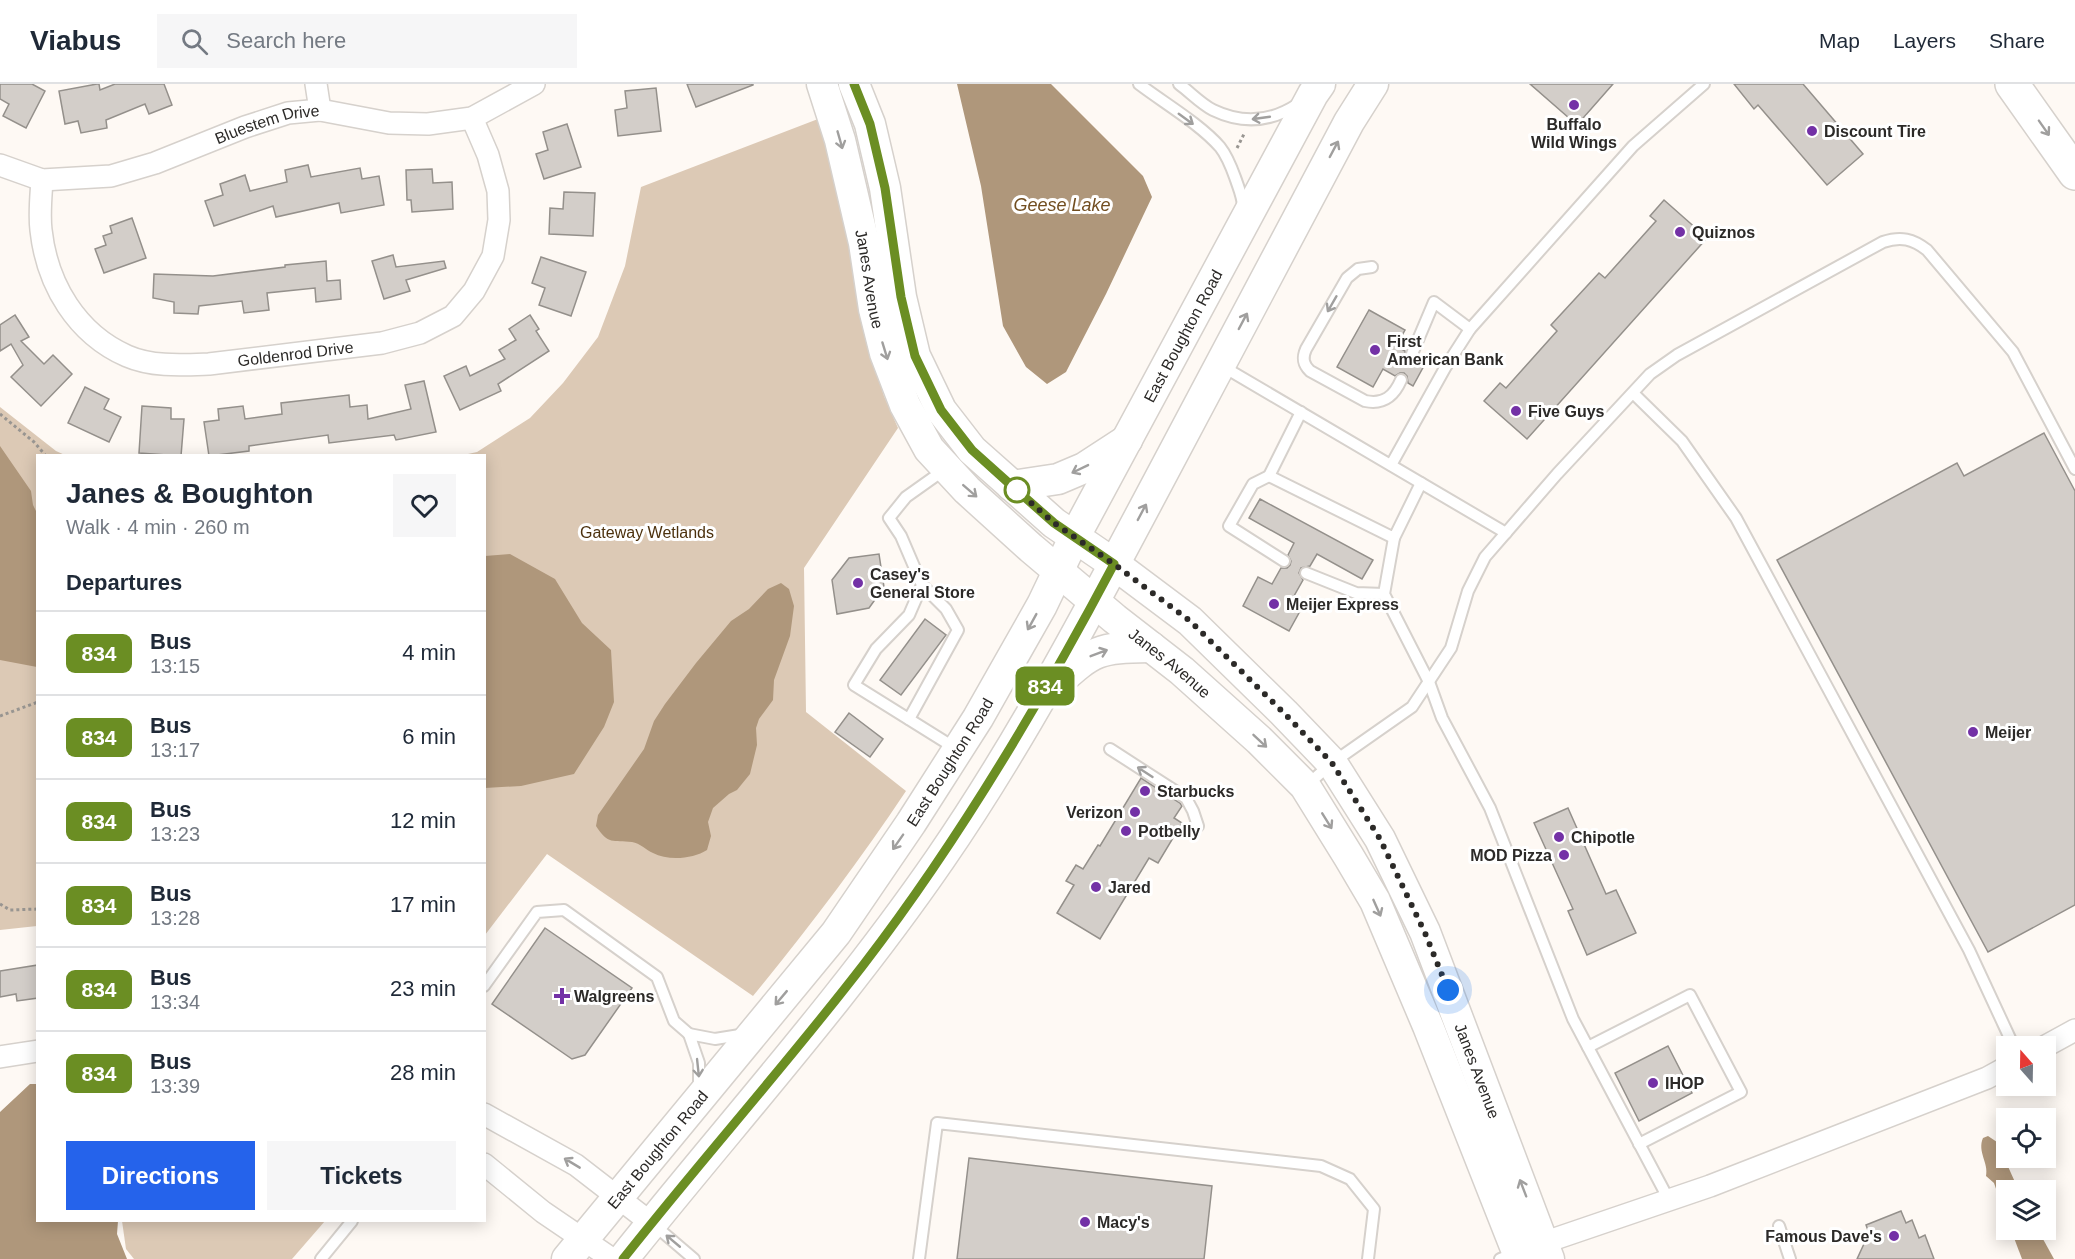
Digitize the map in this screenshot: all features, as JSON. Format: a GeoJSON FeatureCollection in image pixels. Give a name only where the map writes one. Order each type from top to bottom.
{"type":"FeatureCollection","features":[{"type":"Feature","properties":{"kind":"highway"},"geometry":{"type":"LineString","coordinates":[[2012,84],[2075,173]]}},
{"type":"Feature","properties":{"kind":"main road","name":"Janes Avenue"},"geometry":{"type":"LineString","coordinates":[[822,84],[840,140],[864,243],[874,309],[885,353],[905,405],[929,449],[967,490],[1094,601],[1182,671],[1259,740],[1305,786],[1375,902],[1526,1254]]}},
{"type":"Feature","properties":{"kind":"main road","name":"Janes Avenue"},"geometry":{"type":"LineString","coordinates":[[854,84],[870,124],[885,188],[901,297],[915,356],[941,410],[972,450],[1054,523],[1076,536],[1190,621],[1332,763],[1380,839],[1425,933],[1526,1254]]}},
{"type":"Feature","properties":{"kind":"main road"},"geometry":{"type":"LineString","coordinates":[[623,1259],[784,1065],[865,963],[940,858],[995,774],[1094,601],[1349,122],[1372,84]]}},
{"type":"Feature","properties":{"kind":"main road","name":"East Boughton Road"},"geometry":{"type":"LineString","coordinates":[[575,1249],[836,933],[911,823],[978,718],[1042,605],[1058,570],[1130,438],[1243,220],[1317,89]]}},
{"type":"Feature","properties":{"kind":"main road"},"geometry":{"type":"LineString","coordinates":[[1012,486],[1058,479],[1084,468],[1130,438]]}},
{"type":"Feature","properties":{"kind":"main road"},"geometry":{"type":"LineString","coordinates":[[1037,701],[1081,661],[1098,652],[1114,648],[1151,647]]}},
{"type":"Feature","properties":{"kind":"street"},"geometry":{"type":"LineString","coordinates":[[316,84],[320,110]]}},
{"type":"Feature","properties":{"kind":"street","name":"Bluestem Drive"},"geometry":{"type":"LineString","coordinates":[[0,165],[42,180],[111,176],[155,163],[245,127],[288,113],[320,110],[389,123],[428,124],[472,118],[534,84]]}},
{"type":"Feature","properties":{"kind":"street","name":"Goldenrod Drive"},"geometry":{"type":"LineString","coordinates":[[42,180],[40,229],[46,260],[58,290],[76,319],[100,340],[128,356],[150,362],[180,365],[209,364],[382,344],[420,333],[453,316],[474,291],[493,256],[500,220],[498,191],[488,155],[472,118]]}},
{"type":"Feature","properties":{"kind":"street"},"geometry":{"type":"LineString","coordinates":[[2056,1040],[2075,1030]]}},
{"type":"Feature","properties":{"kind":"street"},"geometry":{"type":"LineString","coordinates":[[0,1057],[36,1051]]}},
{"type":"Feature","properties":{"kind":"street"},"geometry":{"type":"LineString","coordinates":[[1526,1254],[1710,1186],[1996,1073]]}},
{"type":"Feature","properties":{"kind":"street"},"geometry":{"type":"LineString","coordinates":[[486,1115],[576,1165],[651,1223]]}},
{"type":"Feature","properties":{"kind":"street"},"geometry":{"type":"LineString","coordinates":[[486,1166],[543,1212],[575,1249],[612,1259]]}},
{"type":"Feature","properties":{"kind":"lane"},"geometry":{"type":"LineString","coordinates":[[1139,84],[1205,133],[1220,148],[1229,162],[1243,200],[1243,220]]}},
{"type":"Feature","properties":{"kind":"lane"},"geometry":{"type":"LineString","coordinates":[[1179,84],[1212,110],[1241,120],[1266,119],[1287,111],[1317,89]]}},
{"type":"Feature","properties":{"kind":"lane"},"geometry":{"type":"LineString","coordinates":[[1391,465],[1445,368],[1470,330],[1633,146],[1704,84]]}},
{"type":"Feature","properties":{"kind":"lane"},"geometry":{"type":"LineString","coordinates":[[1305,786],[1332,763],[1412,707],[1451,648],[1468,591],[1485,557],[1557,474],[1650,374],[1677,355],[1883,242],[1895,238],[1906,238],[1927,250],[2013,352],[2075,469]]}},
{"type":"Feature","properties":{"kind":"lane"},"geometry":{"type":"LineString","coordinates":[[1372,267],[1358,269],[1347,278],[1306,349],[1304,363],[1310,371],[1365,401],[1388,399],[1394,394],[1401,380]]}},
{"type":"Feature","properties":{"kind":"lane"},"geometry":{"type":"LineString","coordinates":[[1412,354],[1434,302],[1470,330]]}},
{"type":"Feature","properties":{"kind":"lane"},"geometry":{"type":"LineString","coordinates":[[1220,364],[1506,533]]}},
{"type":"Feature","properties":{"kind":"lane"},"geometry":{"type":"LineString","coordinates":[[1633,393],[1682,441],[1736,518],[1969,950],[2009,1036]]}},
{"type":"Feature","properties":{"kind":"lane"},"geometry":{"type":"LineString","coordinates":[[1284,561],[1229,526],[1253,484],[1269,476],[1301,412]]}},
{"type":"Feature","properties":{"kind":"lane"},"geometry":{"type":"LineString","coordinates":[[909,719],[958,630],[946,609],[922,585],[901,536],[889,518],[906,497],[947,468]]}},
{"type":"Feature","properties":{"kind":"lane"},"geometry":{"type":"LineString","coordinates":[[1269,476],[1394,538]]}},
{"type":"Feature","properties":{"kind":"lane"},"geometry":{"type":"LineString","coordinates":[[1421,483],[1394,538],[1384,594],[1430,682],[1442,718],[1490,808],[1573,1019],[1669,1200]]}},
{"type":"Feature","properties":{"kind":"lane"},"geometry":{"type":"LineString","coordinates":[[1306,573],[1356,593],[1384,594]]}},
{"type":"Feature","properties":{"kind":"lane"},"geometry":{"type":"LineString","coordinates":[[922,585],[909,615],[876,649],[854,685],[958,749]]}},
{"type":"Feature","properties":{"kind":"lane"},"geometry":{"type":"LineString","coordinates":[[1110,749],[1186,798],[1198,826]]}},
{"type":"Feature","properties":{"kind":"lane"},"geometry":{"type":"LineString","coordinates":[[486,983],[537,912],[564,910],[657,977],[674,1021],[689,1034],[715,1039],[752,1033]]}},
{"type":"Feature","properties":{"kind":"lane"},"geometry":{"type":"LineString","coordinates":[[1588,1047],[1690,995],[1741,1092],[1639,1144]]}},
{"type":"Feature","properties":{"kind":"lane"},"geometry":{"type":"LineString","coordinates":[[689,1034],[699,1063],[699,1097]]}},
{"type":"Feature","properties":{"kind":"lane"},"geometry":{"type":"LineString","coordinates":[[919,1259],[937,1123],[1321,1167],[1350,1179],[1374,1209],[1368,1259]]}},
{"type":"Feature","properties":{"kind":"lane"},"geometry":{"type":"LineString","coordinates":[[321,1259],[351,1222]]}},
{"type":"Feature","properties":{"kind":"lane"},"geometry":{"type":"LineString","coordinates":[[651,1223],[694,1259]]}},
{"type":"Feature","properties":{"kind":"lane"},"geometry":{"type":"LineString","coordinates":[[1779,1226],[1790,1259]]}},
{"type":"Feature","properties":{"kind":"path"},"geometry":{"type":"LineString","coordinates":[[1234,152],[1245,131]]}},
{"type":"Feature","properties":{"kind":"path"},"geometry":{"type":"LineString","coordinates":[[0,414],[34,442],[44,454]]}},
{"type":"Feature","properties":{"kind":"path"},"geometry":{"type":"LineString","coordinates":[[0,716],[36,703]]}},
{"type":"Feature","properties":{"kind":"path"},"geometry":{"type":"LineString","coordinates":[[0,904],[10,910],[36,909]]}},
{"type":"Feature","properties":{"kind":"green space","name":"Gateway Wetlands"},"geometry":{"type":"Polygon","coordinates":[[[818,119],[853,259],[866,339],[884,396],[898,428],[804,568],[806,712],[906,791],[832,895],[753,996],[547,854],[486,934],[486,454],[468,454],[477,452],[530,418],[563,383],[598,337],[625,266],[641,187],[818,119]]]}},
{"type":"Feature","properties":{"kind":"green space"},"geometry":{"type":"Polygon","coordinates":[[[0,407],[63,454],[36,454],[36,926],[0,930],[0,407]]]}},
{"type":"Feature","properties":{"kind":"green space"},"geometry":{"type":"Polygon","coordinates":[[[122,1222],[324,1222],[292,1259],[134,1259],[126,1249],[122,1222]]]}},
{"type":"Feature","properties":{"kind":"water","name":"Geese Lake"},"geometry":{"type":"Polygon","coordinates":[[[957,84],[1051,84],[1143,176],[1152,197],[1066,372],[1047,384],[1026,367],[1003,326],[981,186],[957,84]]]}},
{"type":"Feature","properties":{"kind":"water"},"geometry":{"type":"Polygon","coordinates":[[[0,446],[31,491],[36,511],[36,667],[0,660],[0,446]]]}},
{"type":"Feature","properties":{"kind":"water"},"geometry":{"type":"Polygon","coordinates":[[[510,554],[555,579],[582,623],[611,650],[614,702],[604,727],[574,774],[521,786],[486,788],[486,556],[510,554]]]}},
{"type":"Feature","properties":{"kind":"water"},"geometry":{"type":"Polygon","coordinates":[[[781,583],[789,589],[794,606],[790,636],[774,680],[773,700],[759,719],[756,728],[757,745],[750,774],[737,790],[713,808],[708,822],[711,836],[707,850],[688,857],[673,858],[659,856],[635,843],[608,839],[596,826],[598,815],[644,749],[654,721],[665,704],[731,621],[749,609],[768,589],[781,583]]]}},
{"type":"Feature","properties":{"kind":"water"},"geometry":{"type":"Polygon","coordinates":[[[30,1084],[36,1084],[36,1222],[118,1222],[117,1234],[127,1259],[0,1259],[0,1112],[30,1084]]]}},
{"type":"Feature","properties":{"kind":"water"},"geometry":{"type":"Polygon","coordinates":[[[1988,1136],[1996,1141],[1996,1168],[2009,1168],[2014,1180],[1996,1180],[1996,1189],[1994,1183],[1986,1176],[1981,1148],[1983,1138],[1988,1136]]]}},
{"type":"Feature","properties":{"kind":"water"},"geometry":{"type":"Polygon","coordinates":[[[2015,1240],[2044,1240],[2054,1259],[2022,1259],[2015,1240]]]}},
{"type":"Feature","properties":{"kind":"building"},"geometry":{"type":"Polygon","coordinates":[[[0,84],[32,84],[45,91],[26,128],[3,116],[9,104],[0,99],[0,84]]]}},
{"type":"Feature","properties":{"kind":"building"},"geometry":{"type":"Polygon","coordinates":[[[99,84],[100,90],[115,84],[164,84],[172,105],[149,114],[145,104],[106,120],[107,128],[81,133],[78,121],[65,124],[59,91],[99,84]]]}},
{"type":"Feature","properties":{"kind":"building"},"geometry":{"type":"Polygon","coordinates":[[[687,84],[753,84],[753,85],[696,107],[687,84]]]}},
{"type":"Feature","properties":{"kind":"building","name":"Buffalo Wild Wings"},"geometry":{"type":"Polygon","coordinates":[[[1530,84],[1613,84],[1577,125],[1530,84]]]}},
{"type":"Feature","properties":{"kind":"building","name":"Discount Tire"},"geometry":{"type":"Polygon","coordinates":[[[1734,84],[1803,84],[1863,154],[1827,185],[1758,105],[1754,109],[1734,84]]]}},
{"type":"Feature","properties":{"kind":"building"},"geometry":{"type":"Polygon","coordinates":[[[656,88],[661,131],[618,136],[615,110],[627,108],[625,91],[656,88]]]}},
{"type":"Feature","properties":{"kind":"building"},"geometry":{"type":"Polygon","coordinates":[[[567,124],[581,167],[544,179],[536,154],[548,150],[543,132],[567,124]]]}},
{"type":"Feature","properties":{"kind":"building"},"geometry":{"type":"Polygon","coordinates":[[[308,165],[311,177],[360,168],[362,179],[379,176],[384,205],[341,213],[339,203],[276,217],[273,206],[214,226],[205,201],[223,195],[220,184],[245,175],[250,191],[287,182],[285,170],[308,165]]]}},
{"type":"Feature","properties":{"kind":"building"},"geometry":{"type":"Polygon","coordinates":[[[432,169],[433,183],[452,182],[453,209],[412,212],[411,200],[407,200],[406,170],[432,169]]]}},
{"type":"Feature","properties":{"kind":"building"},"geometry":{"type":"Polygon","coordinates":[[[564,192],[595,193],[593,236],[549,234],[550,208],[563,209],[564,192]]]}},
{"type":"Feature","properties":{"kind":"building"},"geometry":{"type":"Polygon","coordinates":[[[1664,200],[1707,238],[1527,439],[1484,401],[1500,383],[1506,388],[1557,331],[1551,325],[1599,273],[1605,278],[1656,221],[1650,216],[1664,200]]]}},
{"type":"Feature","properties":{"kind":"building"},"geometry":{"type":"Polygon","coordinates":[[[132,218],[146,258],[104,273],[95,249],[106,245],[103,236],[112,233],[110,226],[132,218]]]}},
{"type":"Feature","properties":{"kind":"building"},"geometry":{"type":"Polygon","coordinates":[[[393,255],[396,267],[444,261],[446,268],[406,280],[410,291],[384,299],[372,261],[393,255]]]}},
{"type":"Feature","properties":{"kind":"building"},"geometry":{"type":"Polygon","coordinates":[[[541,257],[586,272],[571,316],[539,305],[545,288],[532,283],[541,257]]]}},
{"type":"Feature","properties":{"kind":"building"},"geometry":{"type":"Polygon","coordinates":[[[326,261],[327,281],[340,280],[341,299],[316,302],[315,288],[267,293],[269,310],[244,313],[242,301],[199,306],[198,314],[174,313],[174,302],[153,298],[154,274],[213,276],[326,261]]]}},
{"type":"Feature","properties":{"kind":"building","name":"First American Bank"},"geometry":{"type":"Polygon","coordinates":[[[1369,310],[1405,330],[1396,346],[1405,351],[1406,359],[1412,361],[1418,358],[1426,362],[1413,386],[1408,383],[1404,373],[1395,376],[1383,369],[1373,387],[1337,367],[1369,310]]]}},
{"type":"Feature","properties":{"kind":"building"},"geometry":{"type":"Polygon","coordinates":[[[15,315],[29,337],[21,341],[44,364],[53,355],[72,374],[41,406],[11,377],[23,365],[11,344],[0,351],[0,325],[15,315]]]}},
{"type":"Feature","properties":{"kind":"building"},"geometry":{"type":"Polygon","coordinates":[[[530,315],[539,329],[536,331],[549,351],[498,384],[501,391],[460,410],[444,376],[466,366],[470,376],[505,359],[499,350],[516,340],[509,329],[530,315]]]}},
{"type":"Feature","properties":{"kind":"building"},"geometry":{"type":"Polygon","coordinates":[[[424,381],[436,432],[396,440],[394,435],[329,443],[328,435],[249,446],[249,451],[209,454],[204,422],[219,420],[218,409],[243,406],[245,419],[282,414],[281,403],[349,395],[350,407],[367,405],[368,419],[411,409],[405,385],[424,381]]]}},
{"type":"Feature","properties":{"kind":"building"},"geometry":{"type":"Polygon","coordinates":[[[85,387],[109,399],[104,409],[121,417],[109,442],[68,423],[85,387]]]}},
{"type":"Feature","properties":{"kind":"building"},"geometry":{"type":"Polygon","coordinates":[[[142,406],[171,408],[171,419],[184,419],[181,454],[139,453],[142,406]]]}},
{"type":"Feature","properties":{"kind":"building","name":"Meijer"},"geometry":{"type":"Polygon","coordinates":[[[2044,433],[2075,491],[2075,905],[1988,952],[1777,560],[1957,463],[1964,476],[2044,433]]]}},
{"type":"Feature","properties":{"kind":"building"},"geometry":{"type":"Polygon","coordinates":[[[1260,499],[1373,560],[1362,579],[1317,554],[1310,566],[1301,568],[1299,573],[1303,580],[1294,596],[1305,602],[1289,631],[1243,606],[1258,577],[1272,584],[1281,568],[1287,568],[1290,565],[1288,555],[1294,543],[1249,518],[1260,499]]]}},
{"type":"Feature","properties":{"kind":"building","name":"Casey's General Store"},"geometry":{"type":"Polygon","coordinates":[[[879,554],[884,587],[869,608],[837,614],[832,580],[849,558],[879,554]]]}},
{"type":"Feature","properties":{"kind":"building"},"geometry":{"type":"Polygon","coordinates":[[[925,619],[946,635],[901,695],[880,680],[925,619]]]}},
{"type":"Feature","properties":{"kind":"building"},"geometry":{"type":"Polygon","coordinates":[[[849,713],[883,739],[870,757],[835,732],[849,713]]]}},
{"type":"Feature","properties":{"kind":"building"},"geometry":{"type":"Polygon","coordinates":[[[1141,778],[1180,803],[1182,806],[1174,818],[1182,823],[1158,863],[1149,858],[1100,939],[1057,913],[1074,885],[1066,881],[1076,865],[1083,869],[1098,845],[1100,846],[1141,778]]]}},
{"type":"Feature","properties":{"kind":"building"},"geometry":{"type":"Polygon","coordinates":[[[1568,808],[1606,894],[1616,890],[1636,933],[1587,955],[1568,911],[1573,909],[1534,823],[1568,808]]]}},
{"type":"Feature","properties":{"kind":"building","name":"Walgreens"},"geometry":{"type":"Polygon","coordinates":[[[545,928],[632,988],[585,1055],[572,1059],[492,1004],[545,928]]]}},
{"type":"Feature","properties":{"kind":"building"},"geometry":{"type":"Polygon","coordinates":[[[36,965],[36,998],[17,1001],[16,994],[0,997],[0,971],[36,965]]]}},
{"type":"Feature","properties":{"kind":"building","name":"IHOP"},"geometry":{"type":"Polygon","coordinates":[[[1668,1046],[1692,1093],[1639,1121],[1615,1073],[1668,1046]]]}},
{"type":"Feature","properties":{"kind":"building","name":"Macy's"},"geometry":{"type":"Polygon","coordinates":[[[969,1158],[1212,1186],[1204,1259],[957,1259],[969,1158]]]}},
{"type":"Feature","properties":{"kind":"building","name":"Famous Dave's"},"geometry":{"type":"Polygon","coordinates":[[[1901,1211],[1906,1223],[1912,1220],[1919,1238],[1925,1235],[1934,1259],[1857,1259],[1869,1233],[1866,1225],[1901,1211]]]}},
{"type":"Feature","properties":{"kind":"bus line","name":"834"},"geometry":{"type":"LineString","coordinates":[[623,1259],[784,1065],[865,963],[940,858],[995,774],[1114,564],[1054,523],[1012,486],[972,450],[941,410],[915,356],[901,297],[885,188],[870,124],[854,84]]}},
{"type":"Feature","properties":{"kind":"place","name":"Buffalo Wild Wings"},"geometry":{"type":"Point","coordinates":[1574,105]}},
{"type":"Feature","properties":{"kind":"place","name":"Discount Tire"},"geometry":{"type":"Point","coordinates":[1812,131]}},
{"type":"Feature","properties":{"kind":"place","name":"Quiznos"},"geometry":{"type":"Point","coordinates":[1680,232]}},
{"type":"Feature","properties":{"kind":"place","name":"First American Bank"},"geometry":{"type":"Point","coordinates":[1375,350]}},
{"type":"Feature","properties":{"kind":"place","name":"Five Guys"},"geometry":{"type":"Point","coordinates":[1516,411]}},
{"type":"Feature","properties":{"kind":"place","name":"Casey's General Store"},"geometry":{"type":"Point","coordinates":[858,583]}},
{"type":"Feature","properties":{"kind":"place","name":"Meijer Express"},"geometry":{"type":"Point","coordinates":[1274,604]}},
{"type":"Feature","properties":{"kind":"place","name":"Meijer"},"geometry":{"type":"Point","coordinates":[1973,732]}},
{"type":"Feature","properties":{"kind":"place","name":"Starbucks"},"geometry":{"type":"Point","coordinates":[1145,791]}},
{"type":"Feature","properties":{"kind":"place","name":"Verizon"},"geometry":{"type":"Point","coordinates":[1135,812]}},
{"type":"Feature","properties":{"kind":"place","name":"Potbelly"},"geometry":{"type":"Point","coordinates":[1126,831]}},
{"type":"Feature","properties":{"kind":"place","name":"Chipotle"},"geometry":{"type":"Point","coordinates":[1559,837]}},
{"type":"Feature","properties":{"kind":"place","name":"MOD Pizza"},"geometry":{"type":"Point","coordinates":[1564,855]}},
{"type":"Feature","properties":{"kind":"place","name":"Jared"},"geometry":{"type":"Point","coordinates":[1096,887]}},
{"type":"Feature","properties":{"kind":"place","name":"Walgreens"},"geometry":{"type":"Point","coordinates":[562,996]}},
{"type":"Feature","properties":{"kind":"place","name":"IHOP"},"geometry":{"type":"Point","coordinates":[1653,1083]}},
{"type":"Feature","properties":{"kind":"place","name":"Macy's"},"geometry":{"type":"Point","coordinates":[1085,1222]}},
{"type":"Feature","properties":{"kind":"place","name":"Famous Dave's"},"geometry":{"type":"Point","coordinates":[1894,1236]}},
{"type":"Feature","properties":{"kind":"route"},"geometry":{"type":"LineString","coordinates":[[1017,490],[1012,486],[1054,523],[1076,536],[1190,621],[1332,763],[1380,839],[1425,933],[1448,990]]}}]}
